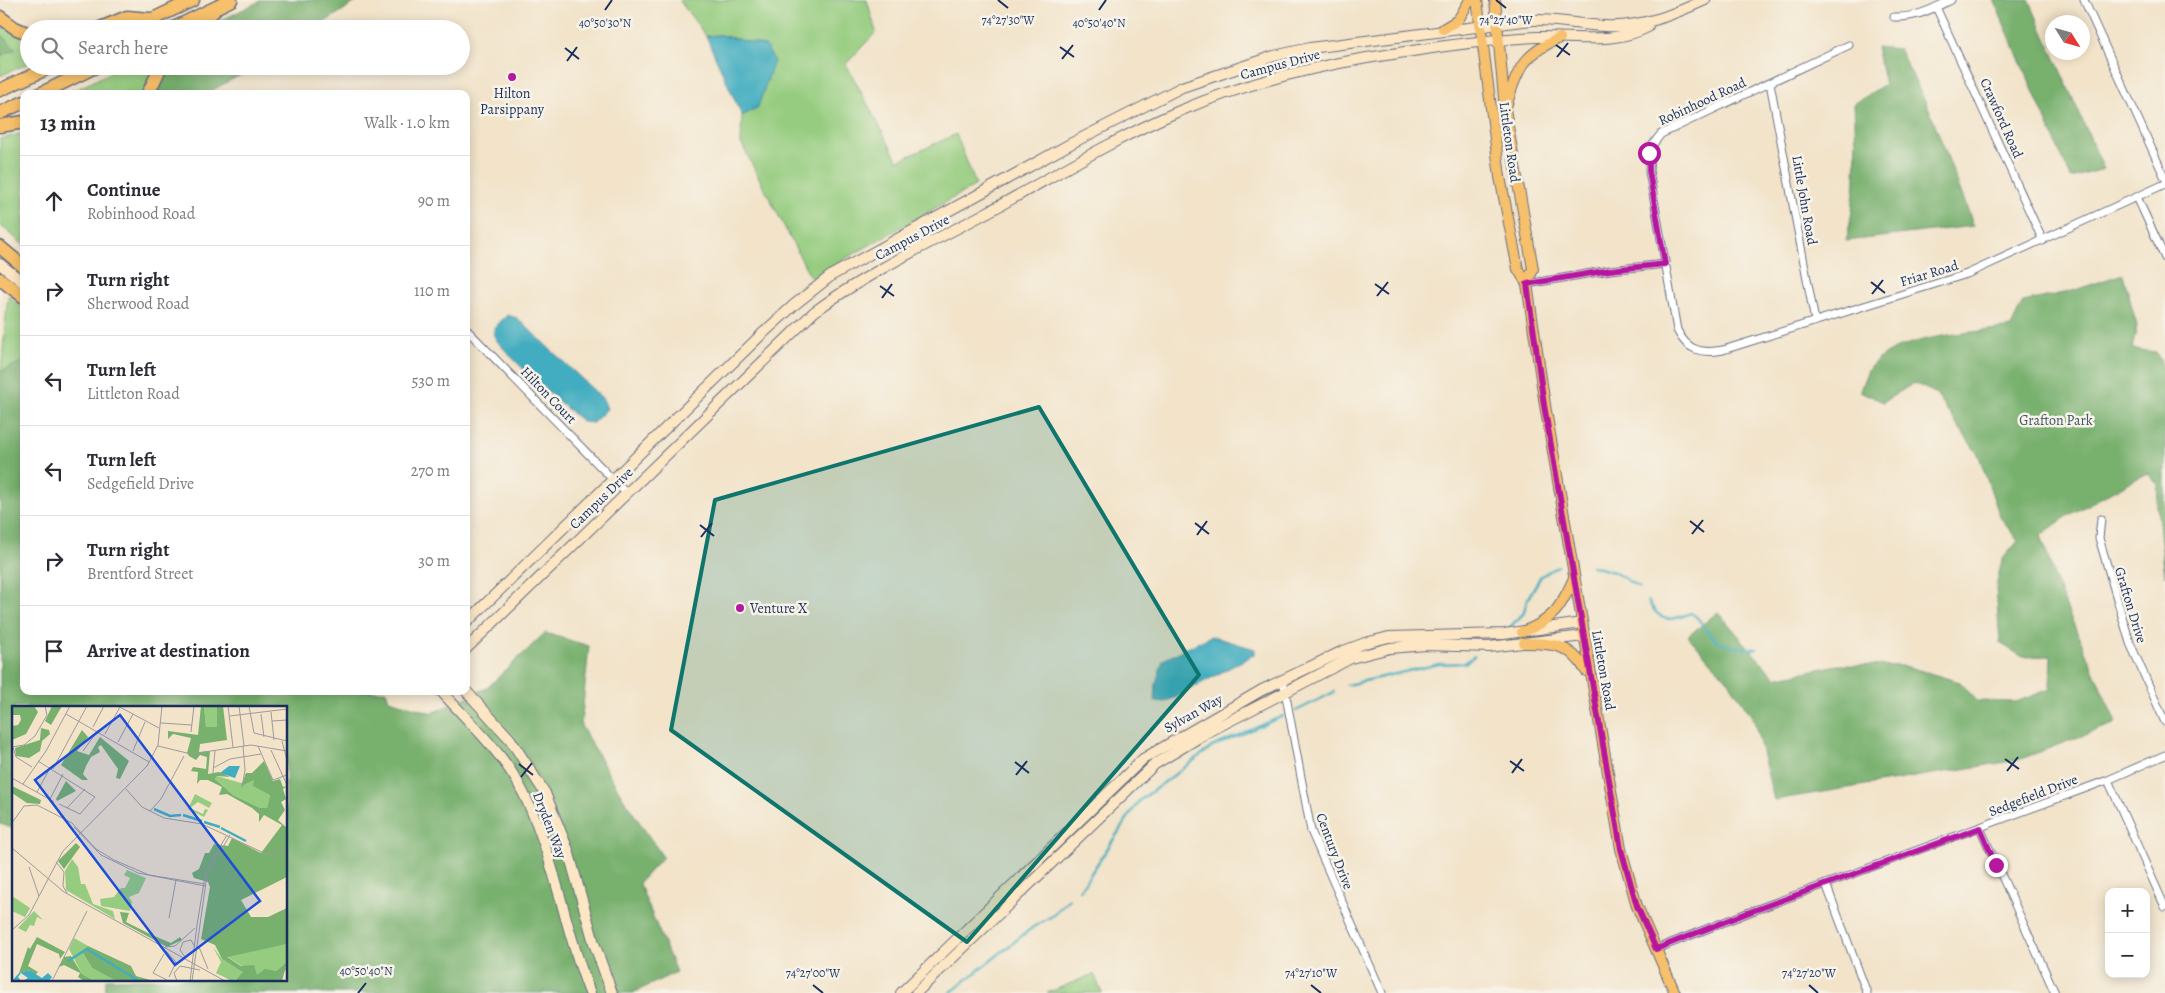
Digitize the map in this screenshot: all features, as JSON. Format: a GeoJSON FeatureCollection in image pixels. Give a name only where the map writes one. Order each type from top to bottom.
{"type":"FeatureCollection","features":[{"type":"Feature","properties":{"kind":"highway"},"geometry":{"type":"LineString","coordinates":[[120,20],[127,17],[153,19],[193,0]]}},
{"type":"Feature","properties":{"kind":"highway"},"geometry":{"type":"LineString","coordinates":[[190,20],[230,0]]}},
{"type":"Feature","properties":{"kind":"highway"},"geometry":{"type":"LineString","coordinates":[[205,20],[218,6]]}},
{"type":"Feature","properties":{"kind":"highway"},"geometry":{"type":"LineString","coordinates":[[0,17],[20,30]]}},
{"type":"Feature","properties":{"kind":"highway"},"geometry":{"type":"LineString","coordinates":[[0,90],[33,75]]}},
{"type":"Feature","properties":{"kind":"highway"},"geometry":{"type":"LineString","coordinates":[[48,90],[79,75]]}},
{"type":"Feature","properties":{"kind":"highway"},"geometry":{"type":"LineString","coordinates":[[150,90],[157,75]]}},
{"type":"Feature","properties":{"kind":"highway"},"geometry":{"type":"LineString","coordinates":[[0,113],[20,104]]}},
{"type":"Feature","properties":{"kind":"highway"},"geometry":{"type":"LineString","coordinates":[[0,126],[20,123]]}},
{"type":"Feature","properties":{"kind":"highway"},"geometry":{"type":"LineString","coordinates":[[0,241],[20,255]]}},
{"type":"Feature","properties":{"kind":"highway"},"geometry":{"type":"LineString","coordinates":[[0,247],[20,264]]}},
{"type":"Feature","properties":{"kind":"highway"},"geometry":{"type":"LineString","coordinates":[[0,279],[20,294]]}},
{"type":"Feature","properties":{"kind":"main road"},"geometry":{"type":"LineString","coordinates":[[1444,29],[1458,20],[1470,0]]}},
{"type":"Feature","properties":{"kind":"main road","name":"Littleton Road"},"geometry":{"type":"LineString","coordinates":[[1477,0],[1502,186],[1518,269],[1527,284],[1544,405],[1621,849],[1637,906],[1676,993]]}},
{"type":"Feature","properties":{"kind":"main road","name":"Littleton Road"},"geometry":{"type":"LineString","coordinates":[[1496,0],[1505,109],[1533,269],[1527,284]]}},
{"type":"Feature","properties":{"kind":"main road"},"geometry":{"type":"LineString","coordinates":[[1505,109],[1514,79],[1523,63],[1537,49],[1560,38]]}},
{"type":"Feature","properties":{"kind":"main road"},"geometry":{"type":"LineString","coordinates":[[1523,638],[1553,616],[1574,578]]}},
{"type":"Feature","properties":{"kind":"main road"},"geometry":{"type":"LineString","coordinates":[[1523,638],[1567,648],[1576,656],[1590,678]]}},
{"type":"Feature","properties":{"kind":"street"},"geometry":{"type":"LineString","coordinates":[[1672,14],[1705,0]]}},
{"type":"Feature","properties":{"kind":"street"},"geometry":{"type":"LineString","coordinates":[[1894,17],[1907,18],[1951,0]]}},
{"type":"Feature","properties":{"kind":"street"},"geometry":{"type":"LineString","coordinates":[[2084,0],[2165,178]]}},
{"type":"Feature","properties":{"kind":"street","name":"Crawford Road"},"geometry":{"type":"LineString","coordinates":[[1936,7],[2043,241]]}},
{"type":"Feature","properties":{"kind":"street","name":"Campus Drive"},"geometry":{"type":"LineString","coordinates":[[470,619],[794,304],[825,280],[1072,142],[1182,87],[1274,56],[1343,42],[1444,29],[1548,19],[1622,26],[1643,24],[1672,14]]}},
{"type":"Feature","properties":{"kind":"street","name":"Campus Drive"},"geometry":{"type":"LineString","coordinates":[[470,645],[814,312],[837,296],[1126,137],[1210,99],[1287,74],[1410,51],[1499,41],[1620,37],[1645,29],[1672,14]]}},
{"type":"Feature","properties":{"kind":"street","name":"Robinhood Road"},"geometry":{"type":"LineString","coordinates":[[1665,264],[1648,165],[1653,142],[1660,134],[1670,128],[1770,84],[1849,44]]}},
{"type":"Feature","properties":{"kind":"street","name":"Little John Road"},"geometry":{"type":"LineString","coordinates":[[1770,84],[1815,321]]}},
{"type":"Feature","properties":{"kind":"street","name":"Friar Road"},"geometry":{"type":"LineString","coordinates":[[1665,264],[1678,330],[1683,340],[1696,351],[1708,353],[1723,350],[1967,274],[2165,184]]}},
{"type":"Feature","properties":{"kind":"street"},"geometry":{"type":"LineString","coordinates":[[2137,197],[2165,258]]}},
{"type":"Feature","properties":{"kind":"street"},"geometry":{"type":"LineString","coordinates":[[0,264],[20,281]]}},
{"type":"Feature","properties":{"kind":"street"},"geometry":{"type":"LineString","coordinates":[[1527,284],[1610,270],[1665,264]]}},
{"type":"Feature","properties":{"kind":"street","name":"Hilton Court"},"geometry":{"type":"LineString","coordinates":[[470,333],[626,493]]}},
{"type":"Feature","properties":{"kind":"street","name":"Grafton Drive"},"geometry":{"type":"LineString","coordinates":[[2101,519],[2099,538],[2130,644],[2165,722]]}},
{"type":"Feature","properties":{"kind":"street","name":"Sylvan Way"},"geometry":{"type":"LineString","coordinates":[[916,993],[1155,764],[1208,732],[1351,658],[1390,648],[1426,645],[1489,647],[1582,623]]}},
{"type":"Feature","properties":{"kind":"street","name":"Sylvan Way"},"geometry":{"type":"LineString","coordinates":[[901,993],[1143,759],[1188,731],[1283,680],[1365,642],[1389,637],[1523,638],[1584,636]]}},
{"type":"Feature","properties":{"kind":"street","name":"Century Drive"},"geometry":{"type":"LineString","coordinates":[[1283,680],[1312,831],[1382,993]]}},
{"type":"Feature","properties":{"kind":"street","name":"Dryden Way"},"geometry":{"type":"LineString","coordinates":[[470,694],[510,739],[545,793],[568,850],[594,943],[612,993]]}},
{"type":"Feature","properties":{"kind":"street","name":"Dryden Way"},"geometry":{"type":"LineString","coordinates":[[445,695],[507,766],[530,807],[547,850],[570,934],[590,993]]}},
{"type":"Feature","properties":{"kind":"street","name":"Sedgefield Drive"},"geometry":{"type":"LineString","coordinates":[[1656,949],[2108,780],[2165,755]]}},
{"type":"Feature","properties":{"kind":"street"},"geometry":{"type":"LineString","coordinates":[[2108,780],[2165,907]]}},
{"type":"Feature","properties":{"kind":"street"},"geometry":{"type":"LineString","coordinates":[[1980,828],[2055,993]]}},
{"type":"Feature","properties":{"kind":"street"},"geometry":{"type":"LineString","coordinates":[[1826,884],[1867,993]]}},
{"type":"Feature","properties":{"kind":"highlighted area"},"geometry":{"type":"Polygon","coordinates":[[[1039,407],[1199,675],[967,942],[671,730],[715,500],[1039,407]]]}},
{"type":"Feature","properties":{"kind":"green space"},"geometry":{"type":"Polygon","coordinates":[[[262,0],[359,0],[328,20],[222,20],[262,0]]]}},
{"type":"Feature","properties":{"kind":"green space"},"geometry":{"type":"Polygon","coordinates":[[[679,0],[867,0],[876,32],[846,64],[898,161],[956,134],[976,185],[811,278],[741,143],[742,116],[758,107],[765,46],[720,35],[706,36],[679,0]]]}},
{"type":"Feature","properties":{"kind":"green space"},"geometry":{"type":"Polygon","coordinates":[[[2029,0],[2045,36],[2045,60],[2056,60],[2104,169],[2071,178],[1994,1],[2029,0]]]}},
{"type":"Feature","properties":{"kind":"green space"},"geometry":{"type":"Polygon","coordinates":[[[0,23],[20,35],[20,67],[0,76],[0,56],[15,49],[0,33],[0,23]]]}},
{"type":"Feature","properties":{"kind":"green space"},"geometry":{"type":"Polygon","coordinates":[[[0,33],[16,49],[0,56],[0,33]]]}},
{"type":"Feature","properties":{"kind":"green space"},"geometry":{"type":"Polygon","coordinates":[[[1876,47],[1899,49],[1930,111],[1974,226],[1846,241],[1854,191],[1856,138],[1854,104],[1885,84],[1876,47]]]}},
{"type":"Feature","properties":{"kind":"green space"},"geometry":{"type":"Polygon","coordinates":[[[105,75],[152,75],[145,90],[76,90],[105,75]]]}},
{"type":"Feature","properties":{"kind":"green space"},"geometry":{"type":"Polygon","coordinates":[[[163,75],[240,75],[212,90],[156,90],[163,75]]]}},
{"type":"Feature","properties":{"kind":"green space"},"geometry":{"type":"Polygon","coordinates":[[[20,134],[20,242],[0,225],[0,139],[20,134]]]}},
{"type":"Feature","properties":{"kind":"green space","name":"Grafton Park"},"geometry":{"type":"Polygon","coordinates":[[[2123,274],[2137,326],[2132,349],[2156,352],[2165,371],[2165,576],[2157,506],[2158,485],[2147,473],[2069,515],[2041,535],[2058,588],[2116,723],[2018,760],[1774,800],[1754,720],[1730,683],[1688,636],[1718,612],[1775,678],[1838,665],[1905,666],[1960,682],[1977,701],[2016,702],[2050,689],[2051,656],[2023,657],[2000,643],[1996,588],[2002,560],[2018,541],[2000,517],[1979,456],[1935,393],[1914,383],[1883,402],[1860,391],[1871,366],[1883,355],[1899,347],[1936,337],[2011,327],[2023,302],[2069,292],[2123,274]]]}},
{"type":"Feature","properties":{"kind":"green space"},"geometry":{"type":"Polygon","coordinates":[[[8,295],[20,306],[20,363],[1,372],[8,295]]]}},
{"type":"Feature","properties":{"kind":"green space"},"geometry":{"type":"Polygon","coordinates":[[[20,363],[20,695],[387,695],[389,700],[432,713],[487,688],[545,633],[589,646],[581,726],[623,798],[663,857],[639,883],[676,972],[633,993],[105,993],[106,980],[288,980],[288,706],[12,706],[12,827],[0,824],[0,372],[20,363]]]}},
{"type":"Feature","properties":{"kind":"green space"},"geometry":{"type":"Polygon","coordinates":[[[1094,974],[1102,993],[1047,993],[1094,974]]]}},
{"type":"Feature","properties":{"kind":"water"},"geometry":{"type":"Polygon","coordinates":[[[720,35],[766,46],[774,61],[758,107],[742,116],[706,36],[720,35]]]}},
{"type":"Feature","properties":{"kind":"water"},"geometry":{"type":"Polygon","coordinates":[[[507,315],[517,318],[603,399],[607,409],[593,423],[583,422],[535,380],[499,343],[494,336],[494,328],[507,315]]]}},
{"type":"Feature","properties":{"kind":"water"},"geometry":{"type":"Polygon","coordinates":[[[1211,636],[1255,649],[1255,654],[1176,697],[1164,702],[1155,701],[1156,683],[1163,660],[1211,636]]]}},
{"type":"Feature","properties":{"kind":"waterway"},"geometry":{"type":"LineString","coordinates":[[1508,629],[1523,614],[1528,598],[1541,576],[1558,566]]}},
{"type":"Feature","properties":{"kind":"waterway"},"geometry":{"type":"LineString","coordinates":[[1592,566],[1614,572],[1640,588]]}},
{"type":"Feature","properties":{"kind":"waterway"},"geometry":{"type":"LineString","coordinates":[[1648,601],[1661,617],[1671,619],[1691,613],[1717,640],[1729,646],[1756,649]]}},
{"type":"Feature","properties":{"kind":"waterway"},"geometry":{"type":"LineString","coordinates":[[1347,685],[1439,664],[1465,663],[1474,656]]}},
{"type":"Feature","properties":{"kind":"waterway"},"geometry":{"type":"LineString","coordinates":[[1296,711],[1334,692]]}},
{"type":"Feature","properties":{"kind":"waterway"},"geometry":{"type":"LineString","coordinates":[[1080,890],[1139,801],[1212,747],[1283,716]]}},
{"type":"Feature","properties":{"kind":"waterway"},"geometry":{"type":"LineString","coordinates":[[950,993],[1033,927],[1052,916],[1069,899]]}},
{"type":"Feature","properties":{"kind":"place","name":"Hilton Parsippany"},"geometry":{"type":"Point","coordinates":[512,77]}},
{"type":"Feature","properties":{"kind":"place","name":"Venture X"},"geometry":{"type":"Point","coordinates":[740,608]}},
{"type":"Feature","properties":{"kind":"route"},"geometry":{"type":"LineString","coordinates":[[1649,153],[1648,165],[1665,264],[1610,270],[1527,284],[1544,405],[1621,849],[1637,906],[1656,949],[1747,913],[1980,828],[1996,865]]}}]}
